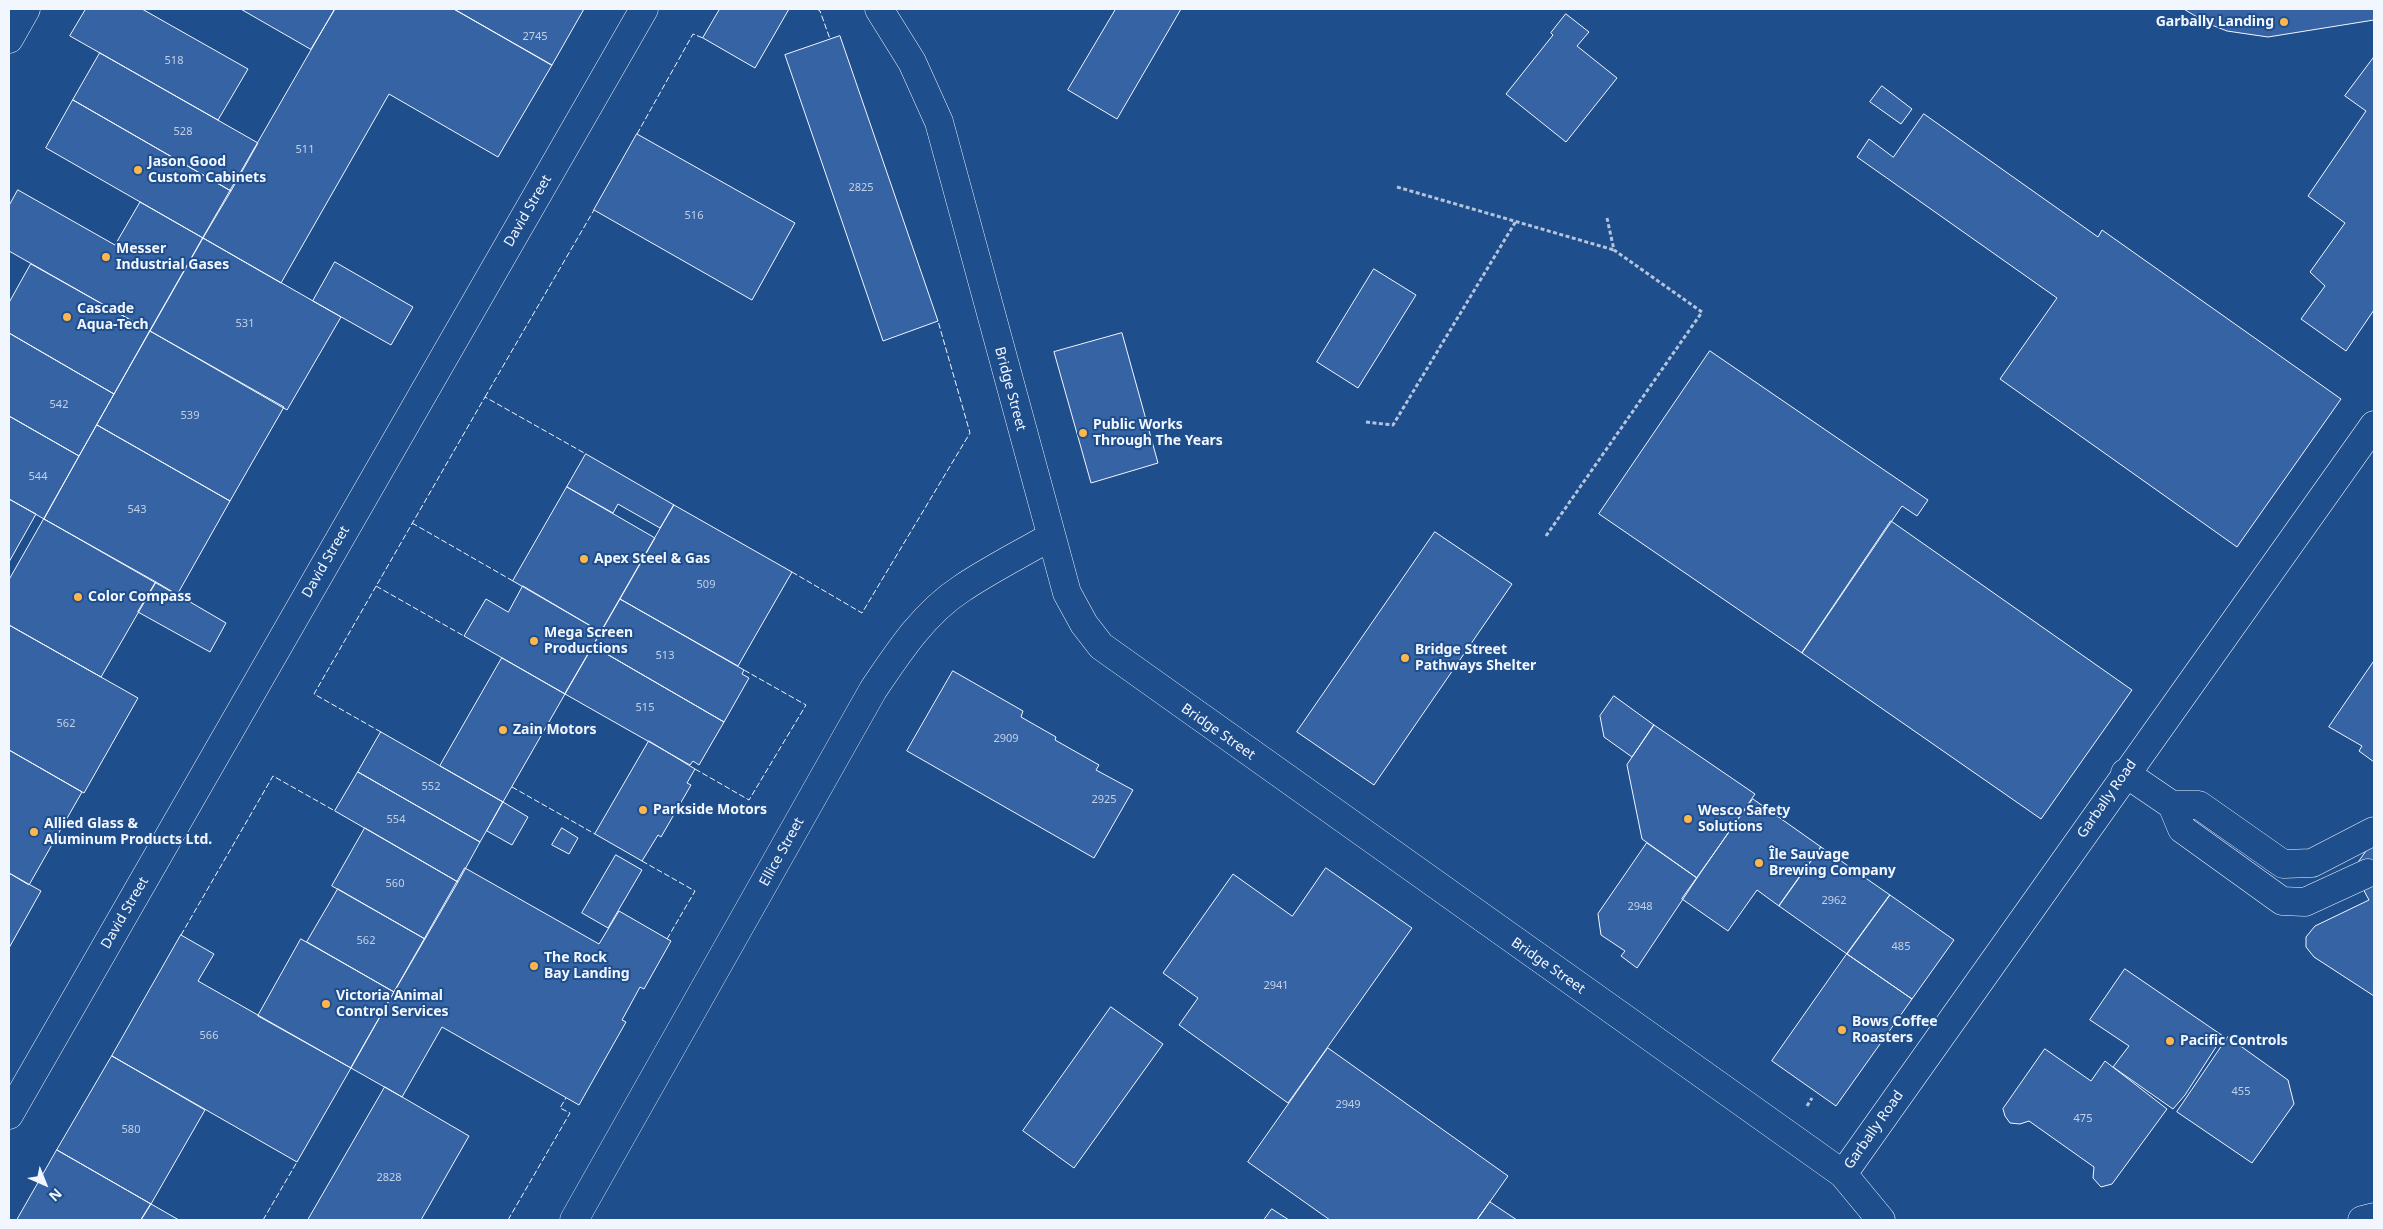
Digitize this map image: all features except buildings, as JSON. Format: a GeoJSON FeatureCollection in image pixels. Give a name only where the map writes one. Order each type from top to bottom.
{"type":"FeatureCollection","features":[{"type":"Feature","properties":{"kind":"street"},"geometry":{"type":"LineString","coordinates":[[9,39],[26,9]]}},
{"type":"Feature","properties":{"kind":"street","name":"David Street"},"geometry":{"type":"LineString","coordinates":[[9,1115],[644,9]]}},
{"type":"Feature","properties":{"kind":"street","name":"Bridge Street"},"geometry":{"type":"LineString","coordinates":[[878,9],[912,62],[939,122],[1050,537],[1067,593],[1084,624],[1101,646],[1843,1174],[1881,1220]]}},
{"type":"Feature","properties":{"kind":"street","name":"Garbally Road"},"geometry":{"type":"LineString","coordinates":[[1843,1174],[2374,425]]}},
{"type":"Feature","properties":{"kind":"street","name":"Ellice Street"},"geometry":{"type":"LineString","coordinates":[[574,1220],[868,698],[891,662],[912,634],[935,610],[960,590],[1050,537]]}},
{"type":"Feature","properties":{"kind":"street"},"geometry":{"type":"LineString","coordinates":[[2125,774],[2172,806],[2182,830],[2282,901],[2305,902],[2368,872]]}},
{"type":"Feature","properties":{"kind":"street"},"geometry":{"type":"LineString","coordinates":[[2172,806],[2198,805],[2283,864],[2312,863],[2374,831]]}},
{"type":"Feature","properties":{"kind":"street"},"geometry":{"type":"LineString","coordinates":[[2362,1220],[2374,1217]]}},
{"type":"Feature","properties":{"kind":"path"},"geometry":{"type":"LineString","coordinates":[[1397,187],[1614,250],[1702,312],[1546,536]]}},
{"type":"Feature","properties":{"kind":"path"},"geometry":{"type":"LineString","coordinates":[[1607,218],[1614,250]]}},
{"type":"Feature","properties":{"kind":"path"},"geometry":{"type":"LineString","coordinates":[[1366,422],[1394,425],[1516,221]]}},
{"type":"Feature","properties":{"kind":"fence"},"geometry":{"type":"LineString","coordinates":[[817,9],[820,11],[830,39]]}},
{"type":"Feature","properties":{"kind":"fence"},"geometry":{"type":"LineString","coordinates":[[637,134],[693,34],[703,38]]}},
{"type":"Feature","properties":{"kind":"fence"},"geometry":{"type":"LineString","coordinates":[[485,397],[594,210]]}},
{"type":"Feature","properties":{"kind":"fence"},"geometry":{"type":"LineString","coordinates":[[792,572],[862,613],[970,433],[938,321]]}},
{"type":"Feature","properties":{"kind":"fence"},"geometry":{"type":"LineString","coordinates":[[381,732],[314,694],[485,397],[586,454]]}},
{"type":"Feature","properties":{"kind":"fence"},"geometry":{"type":"LineString","coordinates":[[412,523],[513,581]]}},
{"type":"Feature","properties":{"kind":"fence"},"geometry":{"type":"LineString","coordinates":[[376,586],[464,636]]}},
{"type":"Feature","properties":{"kind":"fence"},"geometry":{"type":"LineString","coordinates":[[695,769],[749,800],[806,705],[744,670]]}},
{"type":"Feature","properties":{"kind":"fence"},"geometry":{"type":"LineString","coordinates":[[181,935],[273,776],[335,811]]}},
{"type":"Feature","properties":{"kind":"fence"},"geometry":{"type":"LineString","coordinates":[[512,787],[595,834]]}},
{"type":"Feature","properties":{"kind":"fence"},"geometry":{"type":"LineString","coordinates":[[642,861],[695,891],[667,939]]}},
{"type":"Feature","properties":{"kind":"fence"},"geometry":{"type":"LineString","coordinates":[[508,1220],[570,1113],[560,1108],[566,1098]]}},
{"type":"Feature","properties":{"kind":"fence"},"geometry":{"type":"LineString","coordinates":[[263,1220],[297,1162]]}},
{"type":"Feature","properties":{"kind":"place","name":"Garbally Landing"},"geometry":{"type":"Point","coordinates":[2284,22]}},
{"type":"Feature","properties":{"kind":"place","name":"Jason Good Custom Cabinets"},"geometry":{"type":"Point","coordinates":[138,170]}},
{"type":"Feature","properties":{"kind":"place","name":"Messer Industrial Gases"},"geometry":{"type":"Point","coordinates":[106,257]}},
{"type":"Feature","properties":{"kind":"place","name":"Cascade Aqua-Tech"},"geometry":{"type":"Point","coordinates":[67,317]}},
{"type":"Feature","properties":{"kind":"place","name":"Public Works Through The Years"},"geometry":{"type":"Point","coordinates":[1083,433]}},
{"type":"Feature","properties":{"kind":"place","name":"Apex Steel & Gas"},"geometry":{"type":"Point","coordinates":[584,559]}},
{"type":"Feature","properties":{"kind":"place","name":"Color Compass"},"geometry":{"type":"Point","coordinates":[78,597]}},
{"type":"Feature","properties":{"kind":"place","name":"Mega Screen Productions"},"geometry":{"type":"Point","coordinates":[534,641]}},
{"type":"Feature","properties":{"kind":"place","name":"Bridge Street Pathways Shelter"},"geometry":{"type":"Point","coordinates":[1405,658]}},
{"type":"Feature","properties":{"kind":"place","name":"Zain Motors"},"geometry":{"type":"Point","coordinates":[503,730]}},
{"type":"Feature","properties":{"kind":"place","name":"Parkside Motors"},"geometry":{"type":"Point","coordinates":[643,810]}},
{"type":"Feature","properties":{"kind":"place","name":"Wesco Safety Solutions"},"geometry":{"type":"Point","coordinates":[1688,819]}},
{"type":"Feature","properties":{"kind":"place","name":"Allied Glass & Aluminum Products Ltd."},"geometry":{"type":"Point","coordinates":[34,832]}},
{"type":"Feature","properties":{"kind":"place","name":"Île Sauvage Brewing Company"},"geometry":{"type":"Point","coordinates":[1759,863]}},
{"type":"Feature","properties":{"kind":"place","name":"The Rock Bay Landing"},"geometry":{"type":"Point","coordinates":[534,966]}},
{"type":"Feature","properties":{"kind":"place","name":"Victoria Animal Control Services"},"geometry":{"type":"Point","coordinates":[326,1004]}},
{"type":"Feature","properties":{"kind":"place","name":"Bows Coffee Roasters"},"geometry":{"type":"Point","coordinates":[1842,1030]}},
{"type":"Feature","properties":{"kind":"place","name":"Pacific Controls"},"geometry":{"type":"Point","coordinates":[2170,1041]}}]}
